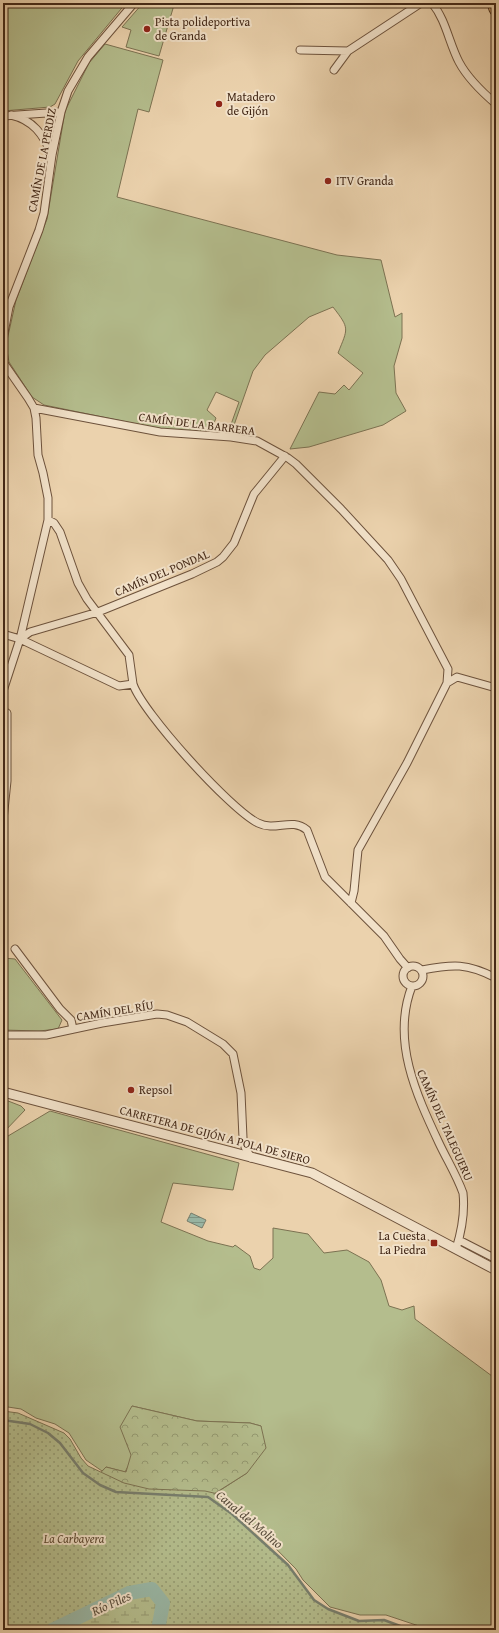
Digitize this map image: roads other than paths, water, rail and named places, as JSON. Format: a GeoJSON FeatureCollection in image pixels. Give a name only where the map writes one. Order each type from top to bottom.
{"type":"FeatureCollection","features":[{"type":"Feature","properties":{"kind":"highway"},"geometry":{"type":"LineString","coordinates":[[494,3],[496,9]]}},
{"type":"Feature","properties":{"kind":"street","name":"CAMÍN DE LA PERDIZ"},"geometry":{"type":"LineString","coordinates":[[3,338],[9,307],[39,230],[44,213],[52,155],[61,112],[68,91],[88,57],[134,3]]}},
{"type":"Feature","properties":{"kind":"street"},"geometry":{"type":"LineString","coordinates":[[334,70],[348,51],[421,3]]}},
{"type":"Feature","properties":{"kind":"street"},"geometry":{"type":"LineString","coordinates":[[432,3],[438,10],[459,63],[473,82],[496,104]]}},
{"type":"Feature","properties":{"kind":"street"},"geometry":{"type":"LineString","coordinates":[[300,50],[348,51]]}},
{"type":"Feature","properties":{"kind":"street"},"geometry":{"type":"LineString","coordinates":[[3,116],[61,112]]}},
{"type":"Feature","properties":{"kind":"street"},"geometry":{"type":"LineString","coordinates":[[11,115],[38,128],[52,155]]}},
{"type":"Feature","properties":{"kind":"street"},"geometry":{"type":"LineString","coordinates":[[3,316],[9,307]]}},
{"type":"Feature","properties":{"kind":"street"},"geometry":{"type":"LineString","coordinates":[[3,362],[34,408],[38,455],[48,498],[48,520],[20,640],[3,691]]}},
{"type":"Feature","properties":{"kind":"street","name":"CAMÍN DE LA BARRERA"},"geometry":{"type":"LineString","coordinates":[[34,408],[160,432],[231,437],[257,441],[285,456],[296,464],[341,508],[388,560],[401,579],[448,669],[447,683]]}},
{"type":"Feature","properties":{"kind":"street","name":"CAMÍN DEL PONDAL"},"geometry":{"type":"LineString","coordinates":[[20,640],[30,632],[98,612],[192,574],[223,557],[234,543],[254,494],[285,456]]}},
{"type":"Feature","properties":{"kind":"street"},"geometry":{"type":"LineString","coordinates":[[48,520],[54,523],[60,532],[78,584],[129,655],[132,684],[135,691],[160,725],[202,772],[246,815],[262,825],[276,827],[296,824],[307,830],[325,877],[384,936],[408,968]]}},
{"type":"Feature","properties":{"kind":"street"},"geometry":{"type":"LineString","coordinates":[[3,634],[20,640],[119,686],[132,684]]}},
{"type":"Feature","properties":{"kind":"street"},"geometry":{"type":"LineString","coordinates":[[351,904],[354,891],[358,850],[407,763],[447,683],[457,677],[496,688]]}},
{"type":"Feature","properties":{"kind":"street"},"geometry":{"type":"LineString","coordinates":[[3,711],[7,713],[7,780],[3,820]]}},
{"type":"Feature","properties":{"kind":"street"},"geometry":{"type":"LineString","coordinates":[[15,950],[60,1009],[71,1020],[73,1029]]}},
{"type":"Feature","properties":{"kind":"street"},"geometry":{"type":"LineString","coordinates":[[422,970],[424,977],[421,983],[412,986],[408,985],[404,980],[404,973],[408,968],[414,966],[422,970],[448,966],[464,966],[496,978]]}},
{"type":"Feature","properties":{"kind":"street","name":"CAMÍN DEL TALEGUERU"},"geometry":{"type":"LineString","coordinates":[[412,986],[406,1002],[405,1054],[412,1079],[438,1142],[463,1193],[463,1216],[457,1244]]}},
{"type":"Feature","properties":{"kind":"street","name":"CAMÍN DEL RÍU"},"geometry":{"type":"LineString","coordinates":[[3,1035],[46,1035],[157,1014],[188,1022],[230,1049],[235,1060],[241,1093],[243,1138],[245,1147],[251,1158]]}},
{"type":"Feature","properties":{"kind":"street","name":"CARRETERA DE GIJÓN A POLA DE SIERO"},"geometry":{"type":"LineString","coordinates":[[3,1092],[312,1173],[457,1244],[496,1270]]}},
{"type":"Feature","properties":{"kind":"street"},"geometry":{"type":"LineString","coordinates":[[457,1244],[496,1259]]}},
{"type":"Feature","properties":{"kind":"waterway","name":"Canal del Molino"},"geometry":{"type":"LineString","coordinates":[[3,1420],[30,1424],[48,1433],[60,1443],[83,1473],[100,1485],[116,1492],[208,1497],[232,1514],[288,1565],[314,1600],[328,1609],[359,1621],[384,1620],[411,1630]]}},
{"type":"Feature","properties":{"kind":"waterway","name":"Río Piles"},"geometry":{"type":"LineString","coordinates":[[52,1630],[129,1593],[152,1589],[163,1603],[158,1630]]}},
{"type":"Feature","properties":{"kind":"place","name":"Pista polideportiva de Granda"},"geometry":{"type":"Point","coordinates":[147,29]}},
{"type":"Feature","properties":{"kind":"place","name":"Matadero de Gijón"},"geometry":{"type":"Point","coordinates":[219,104]}},
{"type":"Feature","properties":{"kind":"place","name":"ITV Granda"},"geometry":{"type":"Point","coordinates":[328,181]}},
{"type":"Feature","properties":{"kind":"place","name":"Repsol"},"geometry":{"type":"Point","coordinates":[131,1090]}},
{"type":"Feature","properties":{"kind":"place","name":"La Cuesta La Piedra"},"geometry":{"type":"Point","coordinates":[434,1243]}},
{"type":"Feature","properties":{"kind":"park label","name":"La Carbayera"},"geometry":{"type":"Point","coordinates":[74,1539]}}]}
